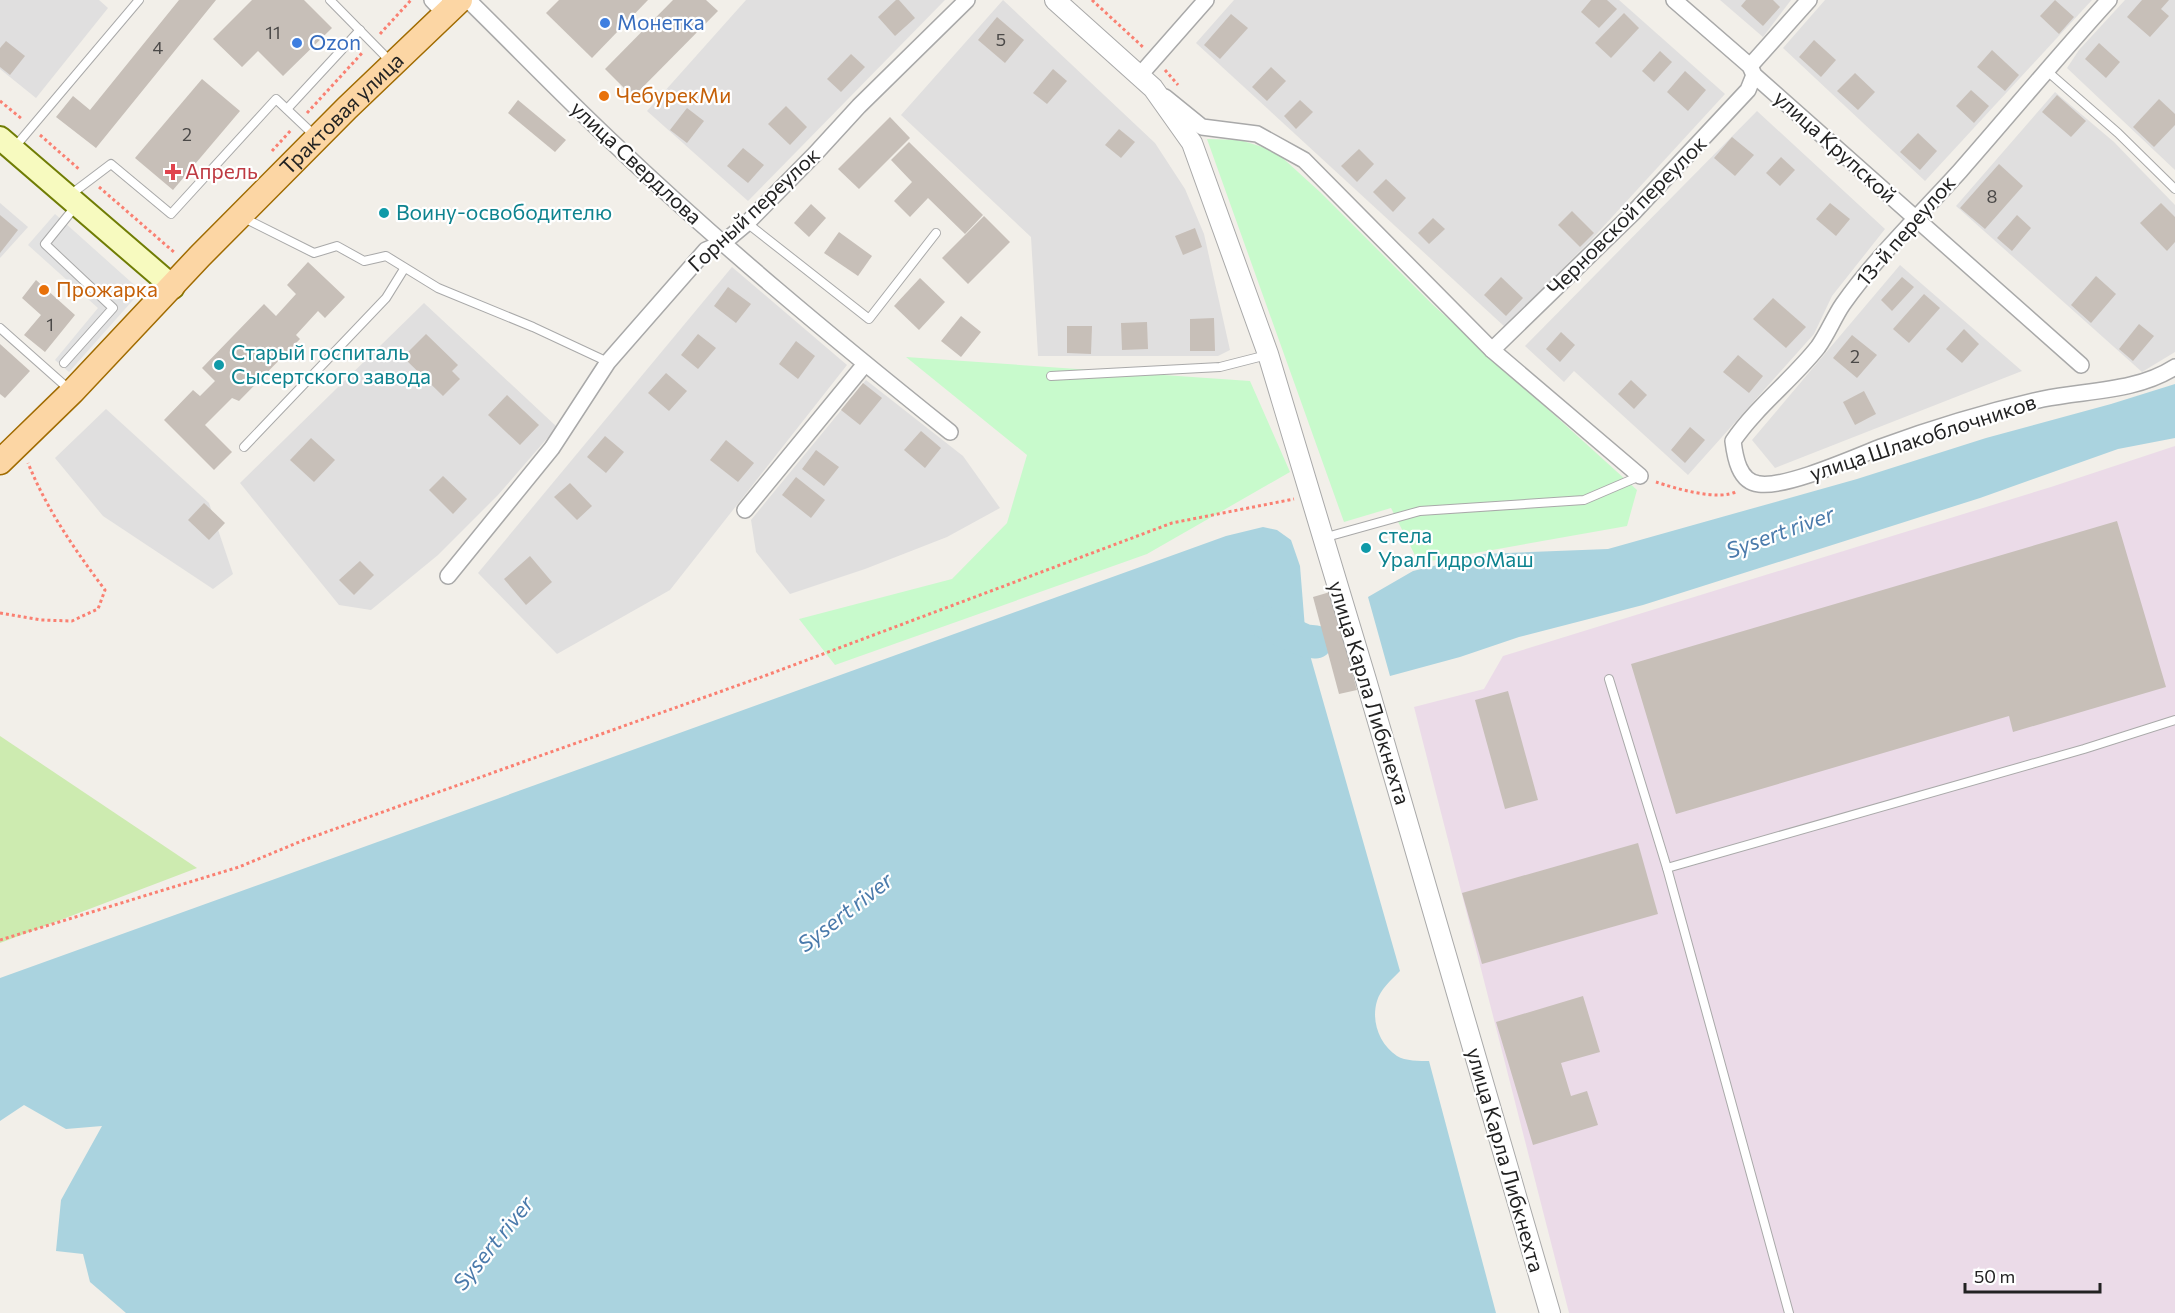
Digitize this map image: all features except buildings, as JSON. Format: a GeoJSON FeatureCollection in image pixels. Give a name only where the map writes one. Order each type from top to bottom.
{"type":"FeatureCollection","features":[{"type":"Feature","properties":{"kind":"main road","name":"Трактовая улица"},"geometry":{"type":"LineString","coordinates":[[0,462],[72,392],[166,280],[240,216],[393,64],[446,5]]}},
{"type":"Feature","properties":{"kind":"main road"},"geometry":{"type":"LineString","coordinates":[[7,144],[166,280]]}},
{"type":"Feature","properties":{"kind":"street","name":"улица Свердлова"},"geometry":{"type":"LineString","coordinates":[[468,0],[612,142],[723,243],[865,364],[950,432]]}},
{"type":"Feature","properties":{"kind":"street","name":"Горный переулок"},"geometry":{"type":"LineString","coordinates":[[448,576],[552,448],[608,362],[706,250],[723,243],[747,223],[967,0]]}},
{"type":"Feature","properties":{"kind":"street","name":"улица Карла Либкнехта"},"geometry":{"type":"LineString","coordinates":[[1054,0],[1202,127],[1257,134],[1304,160],[1492,350],[1640,476]]}},
{"type":"Feature","properties":{"kind":"street"},"geometry":{"type":"LineString","coordinates":[[1147,81],[1206,0]]}},
{"type":"Feature","properties":{"kind":"street","name":"улица Крупской"},"geometry":{"type":"LineString","coordinates":[[1674,0],[2080,365]]}},
{"type":"Feature","properties":{"kind":"street","name":"Черновской переулок"},"geometry":{"type":"LineString","coordinates":[[1492,350],[1634,213],[1748,90],[1752,70],[1809,0]]}},
{"type":"Feature","properties":{"kind":"street","name":"13-й переулок"},"geometry":{"type":"LineString","coordinates":[[1746,477],[1735,457],[1733,441],[1743,427],[1792,378],[1832,326],[1842,306],[2109,0]]}},
{"type":"Feature","properties":{"kind":"street","name":"улица Карла Либкнехта"},"geometry":{"type":"LineString","coordinates":[[1147,81],[1192,143],[1268,354],[1550,1313]]}},
{"type":"Feature","properties":{"kind":"street"},"geometry":{"type":"LineString","coordinates":[[745,510],[865,364]]}},
{"type":"Feature","properties":{"kind":"street","name":"улица Шлакоблочников"},"geometry":{"type":"LineString","coordinates":[[1746,477],[1755,484],[1768,485],[1808,475],[1894,442],[2009,407],[2071,393],[2142,383],[2175,367]]}},
{"type":"Feature","properties":{"kind":"lane"},"geometry":{"type":"LineString","coordinates":[[7,144],[139,0]]}},
{"type":"Feature","properties":{"kind":"lane"},"geometry":{"type":"LineString","coordinates":[[330,0],[393,64]]}},
{"type":"Feature","properties":{"kind":"lane"},"geometry":{"type":"LineString","coordinates":[[286,109],[360,30]]}},
{"type":"Feature","properties":{"kind":"lane"},"geometry":{"type":"LineString","coordinates":[[2047,71],[2118,133],[2175,189]]}},
{"type":"Feature","properties":{"kind":"lane"},"geometry":{"type":"LineString","coordinates":[[64,363],[113,308],[45,244],[74,200],[111,164],[171,214],[276,99],[317,138]]}},
{"type":"Feature","properties":{"kind":"lane"},"geometry":{"type":"LineString","coordinates":[[240,216],[314,253],[337,246],[364,261],[386,256],[438,288],[533,327],[608,362]]}},
{"type":"Feature","properties":{"kind":"lane"},"geometry":{"type":"LineString","coordinates":[[747,223],[869,319],[936,233]]}},
{"type":"Feature","properties":{"kind":"lane"},"geometry":{"type":"LineString","coordinates":[[244,447],[386,298],[404,269]]}},
{"type":"Feature","properties":{"kind":"lane"},"geometry":{"type":"LineString","coordinates":[[0,328],[72,392]]}},
{"type":"Feature","properties":{"kind":"lane"},"geometry":{"type":"LineString","coordinates":[[1051,375],[1220,367],[1268,354]]}},
{"type":"Feature","properties":{"kind":"lane"},"geometry":{"type":"LineString","coordinates":[[1323,538],[1420,512],[1584,500],[1640,476]]}},
{"type":"Feature","properties":{"kind":"lane"},"geometry":{"type":"LineString","coordinates":[[1609,679],[1667,868],[1789,1313]]}},
{"type":"Feature","properties":{"kind":"lane"},"geometry":{"type":"LineString","coordinates":[[1667,868],[2084,749],[2175,720]]}},
{"type":"Feature","properties":{"kind":"path"},"geometry":{"type":"LineString","coordinates":[[269,155],[411,0]]}},
{"type":"Feature","properties":{"kind":"path"},"geometry":{"type":"LineString","coordinates":[[166,280],[177,255]]}},
{"type":"Feature","properties":{"kind":"path"},"geometry":{"type":"LineString","coordinates":[[0,613],[41,620],[72,621],[98,609],[105,590],[77,553],[52,513],[37,484],[21,441]]}},
{"type":"Feature","properties":{"kind":"path"},"geometry":{"type":"LineString","coordinates":[[1640,476],[1664,484],[1719,496],[1733,493],[1746,477]]}},
{"type":"Feature","properties":{"kind":"path"},"geometry":{"type":"LineString","coordinates":[[0,940],[239,867],[304,840],[767,675],[1172,523],[1311,495]]}},
{"type":"Feature","properties":{"kind":"shaded area"},"geometry":{"type":"Polygon","coordinates":[[[0,0],[99,0],[108,8],[36,98],[0,69],[0,0]]]}},
{"type":"Feature","properties":{"kind":"shaded area"},"geometry":{"type":"Polygon","coordinates":[[[746,0],[945,0],[748,201],[647,111],[746,0]]]}},
{"type":"Feature","properties":{"kind":"shaded area"},"geometry":{"type":"Polygon","coordinates":[[[1003,0],[1155,143],[1185,189],[1204,234],[1230,350],[1218,356],[1038,356],[1031,237],[901,115],[1003,0]]]}},
{"type":"Feature","properties":{"kind":"shaded area"},"geometry":{"type":"Polygon","coordinates":[[[1234,0],[1619,0],[1725,94],[1591,240],[1505,327],[1196,43],[1234,0]]]}},
{"type":"Feature","properties":{"kind":"shaded area"},"geometry":{"type":"Polygon","coordinates":[[[1720,0],[1791,0],[1763,37],[1720,0]]]}},
{"type":"Feature","properties":{"kind":"shaded area"},"geometry":{"type":"Polygon","coordinates":[[[1825,0],[2092,0],[1925,181],[1783,48],[1825,0]]]}},
{"type":"Feature","properties":{"kind":"shaded area"},"geometry":{"type":"Polygon","coordinates":[[[2125,0],[2175,0],[2175,170],[2067,68],[2079,50],[2125,0]]]}},
{"type":"Feature","properties":{"kind":"shaded area"},"geometry":{"type":"Polygon","coordinates":[[[2055,92],[2114,142],[2175,205],[2175,352],[2142,372],[1956,206],[2055,92]]]}},
{"type":"Feature","properties":{"kind":"shaded area"},"geometry":{"type":"Polygon","coordinates":[[[1757,111],[1885,229],[1832,296],[1814,334],[1688,475],[1574,371],[1564,382],[1525,346],[1757,111]]]}},
{"type":"Feature","properties":{"kind":"shaded area"},"geometry":{"type":"Polygon","coordinates":[[[0,203],[28,227],[0,258],[0,203]]]}},
{"type":"Feature","properties":{"kind":"shaded area"},"geometry":{"type":"Polygon","coordinates":[[[55,214],[141,291],[69,372],[55,360],[98,308],[28,245],[55,214]]]}},
{"type":"Feature","properties":{"kind":"shaded area"},"geometry":{"type":"Polygon","coordinates":[[[1900,265],[2022,371],[1775,468],[1752,440],[1900,265]]]}},
{"type":"Feature","properties":{"kind":"shaded area"},"geometry":{"type":"Polygon","coordinates":[[[732,267],[847,365],[670,590],[557,654],[478,573],[732,267]]]}},
{"type":"Feature","properties":{"kind":"shaded area"},"geometry":{"type":"Polygon","coordinates":[[[424,303],[557,427],[498,495],[438,555],[371,610],[339,605],[240,483],[424,303]]]}},
{"type":"Feature","properties":{"kind":"shaded area"},"geometry":{"type":"Polygon","coordinates":[[[866,380],[963,456],[1000,508],[947,537],[865,569],[790,594],[756,552],[751,520],[866,380]]]}},
{"type":"Feature","properties":{"kind":"shaded area"},"geometry":{"type":"Polygon","coordinates":[[[106,409],[209,503],[233,574],[213,589],[103,516],[55,458],[106,409]]]}},
{"type":"Feature","properties":{"kind":"shaded area"},"geometry":{"type":"Polygon","coordinates":[[[2175,446],[2175,1313],[1569,1313],[1414,707],[1484,689],[1503,656],[2051,487],[2175,446]]]}},
{"type":"Feature","properties":{"kind":"green space"},"geometry":{"type":"Polygon","coordinates":[[[1207,139],[1240,140],[1275,151],[1320,192],[1433,305],[1637,490],[1627,526],[1419,563],[1391,508],[1344,522],[1207,139]]]}},
{"type":"Feature","properties":{"kind":"green space"},"geometry":{"type":"Polygon","coordinates":[[[906,357],[1250,381],[1290,472],[1147,554],[835,665],[799,619],[952,579],[1007,523],[1027,455],[906,357]]]}},
{"type":"Feature","properties":{"kind":"green space"},"geometry":{"type":"Polygon","coordinates":[[[0,736],[197,868],[0,943],[0,736]]]}},
{"type":"Feature","properties":{"kind":"water"},"geometry":{"type":"Polygon","coordinates":[[[2175,384],[2175,438],[2118,449],[1980,498],[1643,605],[1519,637],[1460,657],[1390,676],[1368,597],[1413,571],[1482,554],[1608,549],[1857,479],[1986,438],[2175,384]]]}},
{"type":"Feature","properties":{"kind":"water"},"geometry":{"type":"Polygon","coordinates":[[[1263,527],[1277,530],[1291,540],[1300,566],[1306,641],[1400,971],[1378,997],[1375,1016],[1378,1032],[1385,1045],[1400,1058],[1429,1061],[1496,1313],[126,1313],[90,1282],[83,1254],[56,1251],[61,1200],[102,1126],[66,1129],[24,1105],[0,1121],[0,978],[1226,536],[1263,527]]]}},
{"type":"Feature","properties":{"kind":"waterway","name":"Sysert river"},"geometry":{"type":"LineString","coordinates":[[1266,623],[1306,641],[1316,642]]}},
{"type":"Feature","properties":{"kind":"place","name":"Монетка"},"geometry":{"type":"Point","coordinates":[605,23]}},
{"type":"Feature","properties":{"kind":"place","name":"Ozon"},"geometry":{"type":"Point","coordinates":[297,43]}},
{"type":"Feature","properties":{"kind":"place","name":"ЧебурекМи"},"geometry":{"type":"Point","coordinates":[604,96]}},
{"type":"Feature","properties":{"kind":"place","name":"Апрель"},"geometry":{"type":"Point","coordinates":[173,172]}},
{"type":"Feature","properties":{"kind":"place","name":"Воину-освободителю"},"geometry":{"type":"Point","coordinates":[384,213]}},
{"type":"Feature","properties":{"kind":"place","name":"Прожарка"},"geometry":{"type":"Point","coordinates":[44,290]}},
{"type":"Feature","properties":{"kind":"place","name":"Старый госпиталь Сысертского завода"},"geometry":{"type":"Point","coordinates":[219,365]}},
{"type":"Feature","properties":{"kind":"place","name":"стела УралГидроМаш"},"geometry":{"type":"Point","coordinates":[1366,548]}}]}
